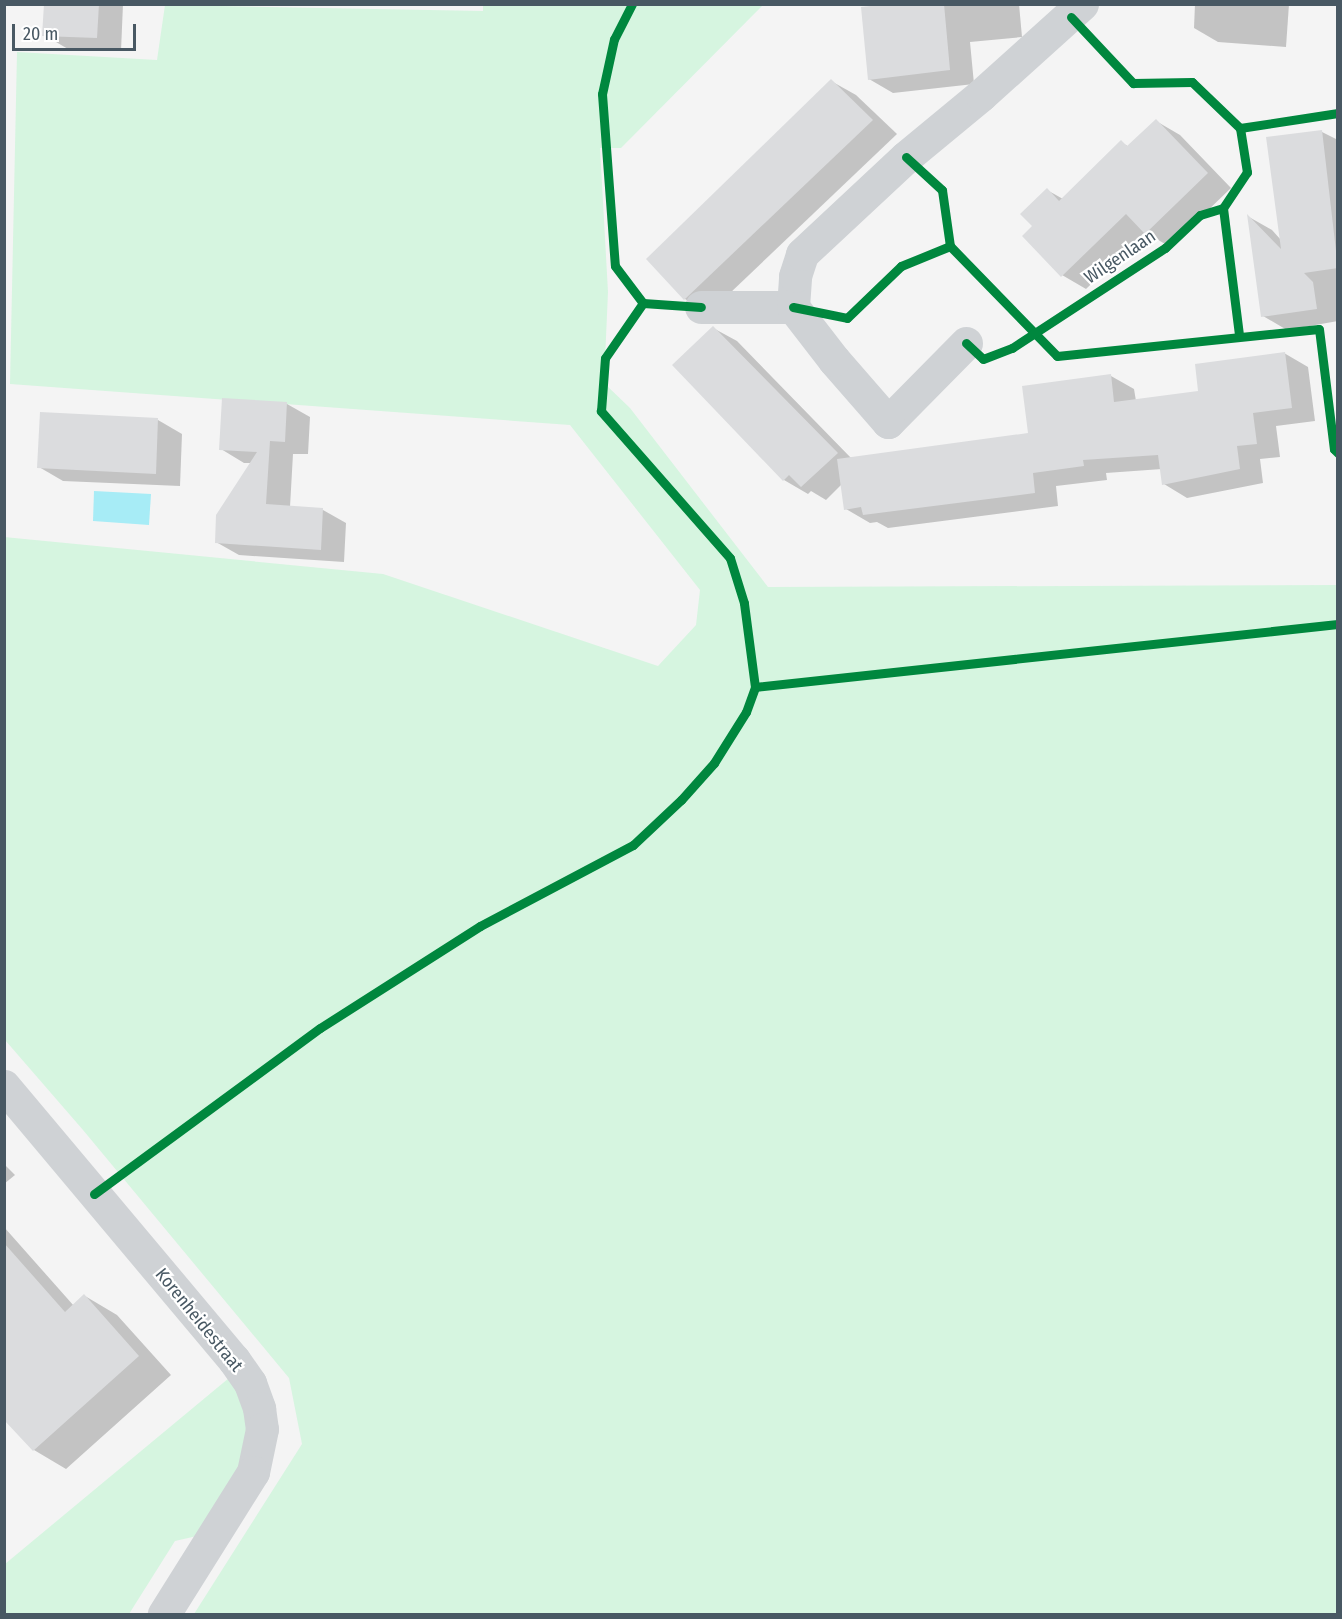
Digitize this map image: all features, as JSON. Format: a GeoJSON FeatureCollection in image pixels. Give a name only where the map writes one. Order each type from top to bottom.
{"type":"FeatureCollection","features":[{"type":"Feature","properties":{"kind":"street"},"geometry":{"type":"LineString","coordinates":[[966,343],[888,422],[834,360],[793,307],[795,276],[802,254],[906,157],[981,95],[1082,4]]}},
{"type":"Feature","properties":{"kind":"street"},"geometry":{"type":"LineString","coordinates":[[701,307],[793,307]]}},
{"type":"Feature","properties":{"kind":"street","name":"Korenheidestraat"},"geometry":{"type":"LineString","coordinates":[[4,1086],[234,1360],[250,1383],[259,1408],[262,1429],[253,1472],[164,1614]]}},
{"type":"Feature","properties":{"kind":"green space"},"geometry":{"type":"Polygon","coordinates":[[[165,5],[483,11],[483,5],[763,5],[621,148],[600,148],[608,292],[604,383],[630,408],[768,587],[1337,585],[1337,1614],[194,1614],[302,1444],[289,1378],[83,1130],[5,1040],[4,537],[383,574],[658,666],[696,625],[700,590],[570,425],[10,384],[17,52],[157,60],[165,5]]]}},
{"type":"Feature","properties":{"kind":"green space"},"geometry":{"type":"Polygon","coordinates":[[[229,1378],[239,1395],[249,1425],[243,1469],[197,1536],[175,1541],[129,1614],[5,1614],[5,1564],[229,1378]]]}},
{"type":"Feature","properties":{"kind":"water"},"geometry":{"type":"Polygon","coordinates":[[[94,491],[151,494],[149,525],[93,521],[94,491]]]}},
{"type":"Feature","properties":{"kind":"building"},"geometry":{"type":"Polygon","coordinates":[[[44,4],[99,4],[97,38],[42,36],[44,4]]]}},
{"type":"Feature","properties":{"kind":"building"},"geometry":{"type":"Polygon","coordinates":[[[889,4],[944,4],[950,70],[868,80],[861,7],[889,4]]]}},
{"type":"Feature","properties":{"kind":"building"},"geometry":{"type":"Polygon","coordinates":[[[831,79],[873,120],[684,300],[646,259],[831,79]]]}},
{"type":"Feature","properties":{"kind":"building"},"geometry":{"type":"Polygon","coordinates":[[[1156,119],[1208,173],[1145,234],[1126,214],[1061,277],[1022,236],[1032,226],[1020,214],[1047,188],[1059,201],[1121,140],[1127,146],[1156,119]]]}},
{"type":"Feature","properties":{"kind":"building"},"geometry":{"type":"Polygon","coordinates":[[[1322,130],[1338,268],[1304,273],[1313,282],[1317,309],[1261,317],[1247,214],[1281,249],[1266,137],[1322,130]]]}},
{"type":"Feature","properties":{"kind":"building"},"geometry":{"type":"Polygon","coordinates":[[[713,326],[838,453],[801,487],[789,475],[783,481],[672,365],[713,326]]]}},
{"type":"Feature","properties":{"kind":"building"},"geometry":{"type":"Polygon","coordinates":[[[1285,352],[1292,408],[1253,413],[1257,444],[1237,446],[1240,469],[1162,485],[1158,455],[1083,460],[1084,466],[1033,473],[1035,493],[863,515],[861,507],[844,510],[837,459],[1028,433],[1022,386],[1111,374],[1114,402],[1198,391],[1195,364],[1285,352]]]}},
{"type":"Feature","properties":{"kind":"building"},"geometry":{"type":"Polygon","coordinates":[[[222,398],[287,402],[285,442],[270,441],[266,504],[323,508],[321,550],[215,543],[216,515],[257,452],[219,450],[222,398]]]}},
{"type":"Feature","properties":{"kind":"building"},"geometry":{"type":"Polygon","coordinates":[[[40,412],[158,418],[156,474],[37,468],[40,412]]]}},
{"type":"Feature","properties":{"kind":"building"},"geometry":{"type":"Polygon","coordinates":[[[4,1243],[65,1312],[84,1294],[139,1356],[33,1451],[4,1420],[4,1243]]]}},
{"type":"Feature","properties":{"kind":"cycle path"},"geometry":{"type":"LineString","coordinates":[[632,4],[614,39],[602,94],[615,266],[643,303],[701,307]]}},
{"type":"Feature","properties":{"kind":"cycle path"},"geometry":{"type":"LineString","coordinates":[[1071,17],[1133,83],[1192,82],[1240,128],[1247,172],[1223,208],[1239,335]]}},
{"type":"Feature","properties":{"kind":"cycle path"},"geometry":{"type":"LineString","coordinates":[[1240,128],[1338,113]]}},
{"type":"Feature","properties":{"kind":"cycle path"},"geometry":{"type":"LineString","coordinates":[[906,157],[942,190],[950,246],[1057,356],[1319,329],[1334,449],[1338,453]]}},
{"type":"Feature","properties":{"kind":"cycle path","name":"Wilgenlaan"},"geometry":{"type":"LineString","coordinates":[[966,343],[983,359],[1012,348],[1165,248],[1200,215],[1223,208]]}},
{"type":"Feature","properties":{"kind":"cycle path"},"geometry":{"type":"LineString","coordinates":[[793,307],[847,318],[901,266],[950,246]]}},
{"type":"Feature","properties":{"kind":"cycle path"},"geometry":{"type":"LineString","coordinates":[[94,1194],[320,1028],[480,926],[633,845],[681,800],[714,763],[746,712],[755,687],[744,603],[730,558],[601,411],[605,358],[643,303]]}},
{"type":"Feature","properties":{"kind":"cycle path"},"geometry":{"type":"LineString","coordinates":[[755,687],[1338,624]]}}]}
